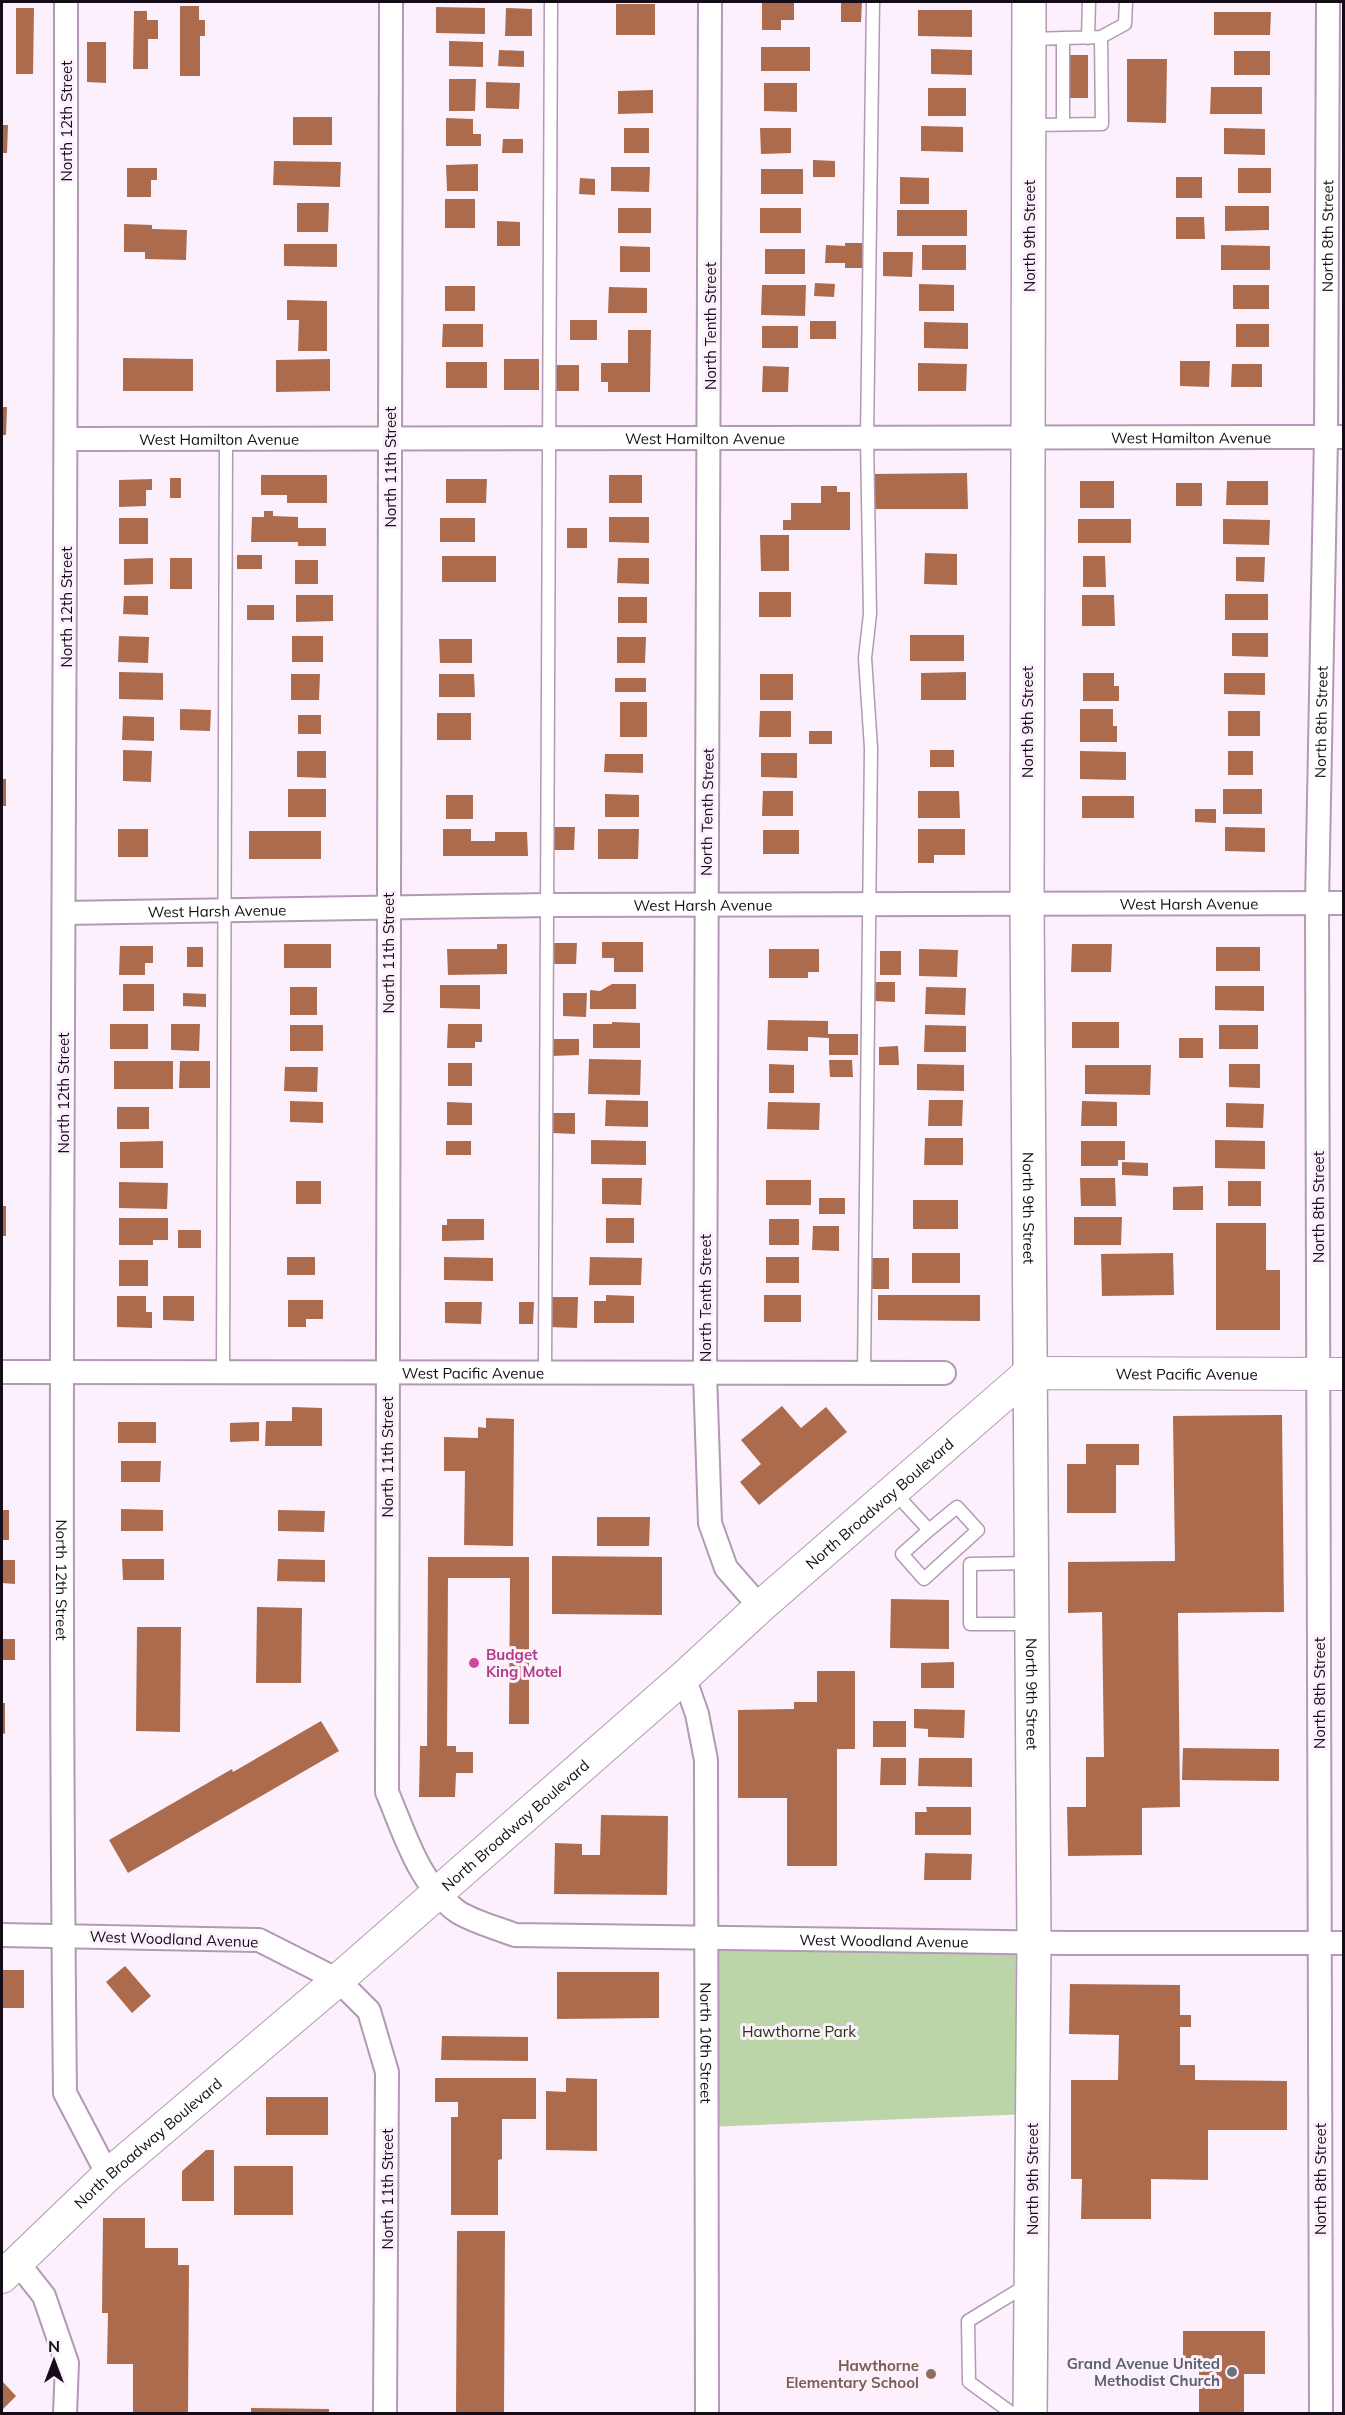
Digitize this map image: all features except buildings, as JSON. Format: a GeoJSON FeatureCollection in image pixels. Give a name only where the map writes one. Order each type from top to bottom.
{"type":"FeatureCollection","features":[{"type":"Feature","properties":{"kind":"main road","name":"North 9th Street"},"geometry":{"type":"LineString","coordinates":[[1029,2],[1027,903],[1034,1943],[1030,2414]]}},
{"type":"Feature","properties":{"kind":"main road","name":"West Pacific Avenue"},"geometry":{"type":"LineString","coordinates":[[1029,1373],[1331,1374]]}},
{"type":"Feature","properties":{"kind":"main road","name":"North Broadway Boulevard"},"geometry":{"type":"LineString","coordinates":[[10,2270],[108,2175],[338,1980],[684,1677],[760,1606],[1029,1373]]}},
{"type":"Feature","properties":{"kind":"street","name":"North 12th Street"},"geometry":{"type":"LineString","coordinates":[[66,2],[67,439],[63,1372],[65,2093],[108,2175]]}},
{"type":"Feature","properties":{"kind":"street","name":"North 11th Street"},"geometry":{"type":"LineString","coordinates":[[391,2],[387,1792],[417,1864],[437,1892]]}},
{"type":"Feature","properties":{"kind":"street","name":"North Tenth Street"},"geometry":{"type":"LineString","coordinates":[[710,2],[705,1373],[710,1523],[726,1568],[760,1606]]}},
{"type":"Feature","properties":{"kind":"street","name":"North 8th Street"},"geometry":{"type":"LineString","coordinates":[[1321,2414],[1320,1943],[1331,1374],[1317,903],[1335,437],[1328,2]]}},
{"type":"Feature","properties":{"kind":"street","name":"West Hamilton Avenue"},"geometry":{"type":"LineString","coordinates":[[67,439],[1335,437]]}},
{"type":"Feature","properties":{"kind":"street","name":"West Harsh Avenue"},"geometry":{"type":"LineString","coordinates":[[64,913],[546,905],[1344,903]]}},
{"type":"Feature","properties":{"kind":"street","name":"West Pacific Avenue"},"geometry":{"type":"LineString","coordinates":[[2,1372],[944,1373]]}},
{"type":"Feature","properties":{"kind":"street","name":"North 10th Street"},"geometry":{"type":"LineString","coordinates":[[684,1677],[697,1714],[706,1760],[707,2414]]}},
{"type":"Feature","properties":{"kind":"street","name":"West Woodland Avenue"},"geometry":{"type":"LineString","coordinates":[[437,1892],[459,1912],[515,1935],[1034,1943],[1344,1943]]}},
{"type":"Feature","properties":{"kind":"street","name":"West Woodland Avenue"},"geometry":{"type":"LineString","coordinates":[[2,1935],[259,1940],[338,1980]]}},
{"type":"Feature","properties":{"kind":"street","name":"North 11th Street"},"geometry":{"type":"LineString","coordinates":[[338,1980],[369,2011],[387,2073],[385,2414]]}},
{"type":"Feature","properties":{"kind":"street"},"geometry":{"type":"LineString","coordinates":[[10,2270],[44,2296],[67,2363],[66,2414]]}},
{"type":"Feature","properties":{"kind":"lane"},"geometry":{"type":"LineString","coordinates":[[546,1372],[551,2]]}},
{"type":"Feature","properties":{"kind":"lane"},"geometry":{"type":"LineString","coordinates":[[864,1373],[871,748],[865,658],[870,614],[867,438],[873,2]]}},
{"type":"Feature","properties":{"kind":"lane"},"geometry":{"type":"LineString","coordinates":[[1030,125],[1102,124],[1095,37],[1089,2]]}},
{"type":"Feature","properties":{"kind":"lane"},"geometry":{"type":"LineString","coordinates":[[1029,39],[1095,37],[1125,24],[1126,2]]}},
{"type":"Feature","properties":{"kind":"lane"},"geometry":{"type":"LineString","coordinates":[[1063,38],[1063,124]]}},
{"type":"Feature","properties":{"kind":"lane"},"geometry":{"type":"LineString","coordinates":[[223,1372],[226,439]]}},
{"type":"Feature","properties":{"kind":"lane"},"geometry":{"type":"LineString","coordinates":[[893,1491],[929,1530]]}},
{"type":"Feature","properties":{"kind":"lane"},"geometry":{"type":"LineString","coordinates":[[957,1507],[978,1530],[962,1541],[951,1556],[935,1565],[924,1579],[902,1554],[917,1545],[929,1530],[944,1521],[957,1507]]}},
{"type":"Feature","properties":{"kind":"lane"},"geometry":{"type":"LineString","coordinates":[[951,1556],[970,1564],[1030,1563]]}},
{"type":"Feature","properties":{"kind":"lane"},"geometry":{"type":"LineString","coordinates":[[970,1564],[970,1624],[1031,1624]]}},
{"type":"Feature","properties":{"kind":"lane"},"geometry":{"type":"LineString","coordinates":[[1013,2414],[969,2382],[968,2321],[1031,2283]]}},
{"type":"Feature","properties":{"kind":"green space","name":"Hawthorne Park"},"geometry":{"type":"Polygon","coordinates":[[[706,1937],[1034,1943],[1032,2114],[707,2127],[706,1937]]]}},
{"type":"Feature","properties":{"kind":"place","name":"Budget King Motel"},"geometry":{"type":"Point","coordinates":[474,1663]}},
{"type":"Feature","properties":{"kind":"place","name":"Grand Avenue United Methodist Church"},"geometry":{"type":"Point","coordinates":[1232,2372]}},
{"type":"Feature","properties":{"kind":"place","name":"Hawthorne Elementary School"},"geometry":{"type":"Point","coordinates":[931,2374]}}]}
